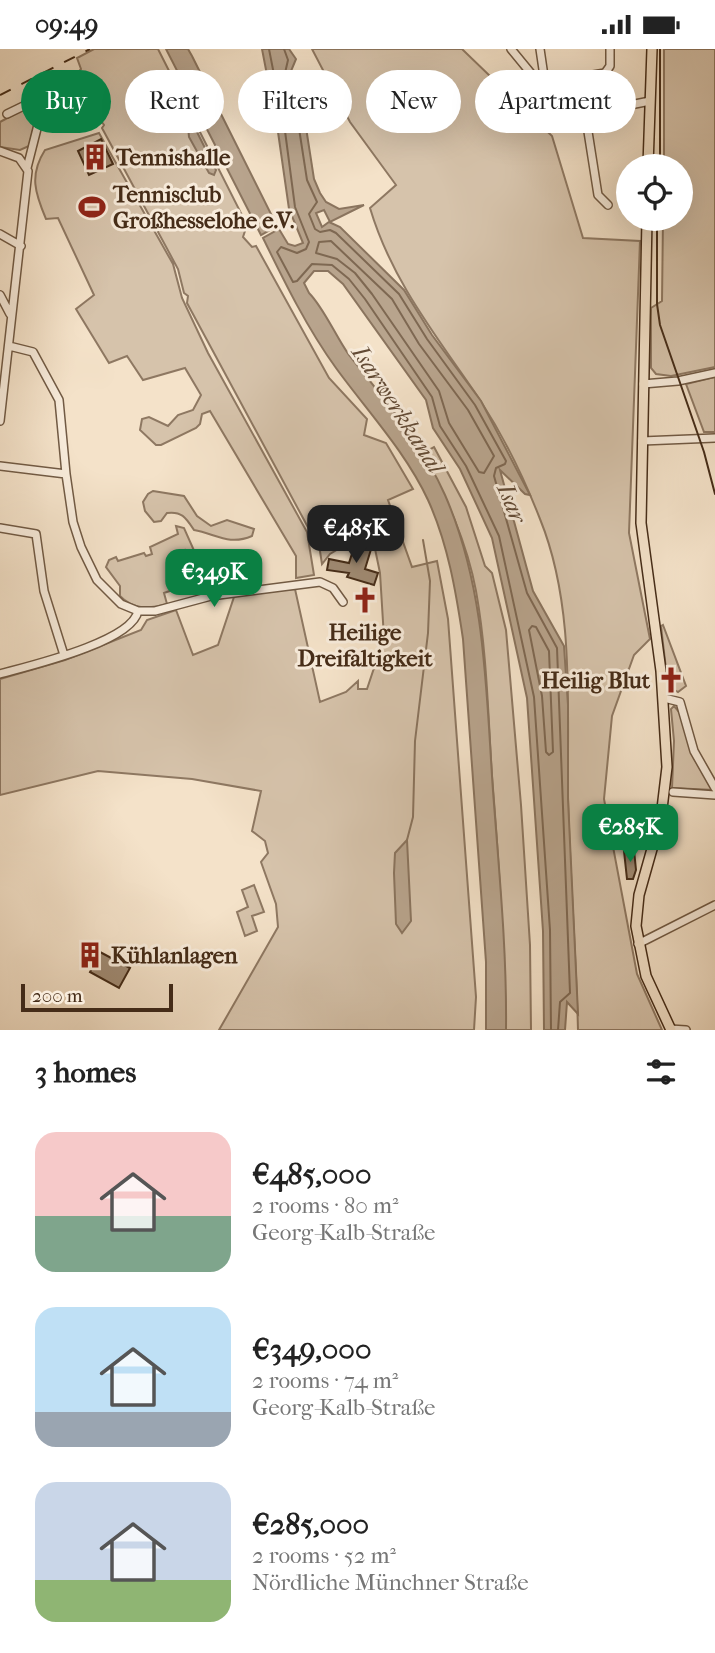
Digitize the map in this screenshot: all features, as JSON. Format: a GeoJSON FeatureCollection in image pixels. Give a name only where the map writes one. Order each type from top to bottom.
{"type":"FeatureCollection","features":[{"type":"Feature","properties":{"kind":"main road"},"geometry":{"type":"LineString","coordinates":[[649,154],[652,49]]}},
{"type":"Feature","properties":{"kind":"main road"},"geometry":{"type":"LineString","coordinates":[[647,231],[642,542],[667,737],[662,817],[639,895],[636,918],[638,944],[650,985],[671,1029]]}},
{"type":"Feature","properties":{"kind":"street"},"geometry":{"type":"LineString","coordinates":[[511,49],[528,70]]}},
{"type":"Feature","properties":{"kind":"street"},"geometry":{"type":"LineString","coordinates":[[540,49],[543,70]]}},
{"type":"Feature","properties":{"kind":"street"},"geometry":{"type":"LineString","coordinates":[[607,70],[610,66],[610,49]]}},
{"type":"Feature","properties":{"kind":"street"},"geometry":{"type":"LineString","coordinates":[[0,421],[10,314],[15,301],[21,246],[27,168],[42,109],[40,98],[7,114]]}},
{"type":"Feature","properties":{"kind":"street"},"geometry":{"type":"LineString","coordinates":[[608,205],[598,195],[586,118],[590,113],[650,101]]}},
{"type":"Feature","properties":{"kind":"street"},"geometry":{"type":"LineString","coordinates":[[15,155],[32,147]]}},
{"type":"Feature","properties":{"kind":"street"},"geometry":{"type":"LineString","coordinates":[[0,151],[15,155],[27,168]]}},
{"type":"Feature","properties":{"kind":"street"},"geometry":{"type":"LineString","coordinates":[[0,234],[21,246]]}},
{"type":"Feature","properties":{"kind":"street"},"geometry":{"type":"LineString","coordinates":[[0,295],[10,314]]}},
{"type":"Feature","properties":{"kind":"street"},"geometry":{"type":"LineString","coordinates":[[10,314],[1,319],[10,332]]}},
{"type":"Feature","properties":{"kind":"street"},"geometry":{"type":"LineString","coordinates":[[9,346],[33,352],[59,400],[73,522],[89,566],[121,604],[138,611],[155,611],[225,593],[320,582],[333,588],[343,602]]}},
{"type":"Feature","properties":{"kind":"street"},"geometry":{"type":"LineString","coordinates":[[643,384],[685,380],[715,373]]}},
{"type":"Feature","properties":{"kind":"street"},"geometry":{"type":"LineString","coordinates":[[642,444],[715,438]]}},
{"type":"Feature","properties":{"kind":"street"},"geometry":{"type":"LineString","coordinates":[[0,466],[66,474]]}},
{"type":"Feature","properties":{"kind":"street"},"geometry":{"type":"LineString","coordinates":[[0,528],[36,534],[44,591],[64,655]]}},
{"type":"Feature","properties":{"kind":"street"},"geometry":{"type":"LineString","coordinates":[[0,674],[64,655],[123,630],[135,622],[138,611]]}},
{"type":"Feature","properties":{"kind":"street"},"geometry":{"type":"LineString","coordinates":[[664,698],[680,702],[694,751],[715,788]]}},
{"type":"Feature","properties":{"kind":"street"},"geometry":{"type":"LineString","coordinates":[[673,792],[715,795]]}},
{"type":"Feature","properties":{"kind":"street"},"geometry":{"type":"LineString","coordinates":[[638,944],[715,905]]}},
{"type":"Feature","properties":{"kind":"street"},"geometry":{"type":"LineString","coordinates":[[671,1029],[686,1030]]}},
{"type":"Feature","properties":{"kind":"shaded area"},"geometry":{"type":"Polygon","coordinates":[[[94,49],[158,49],[169,70],[125,70],[125,133],[200,133],[247,225],[243,237],[252,247],[256,246],[329,378],[367,419],[364,435],[386,443],[413,489],[388,500],[412,567],[437,561],[448,619],[476,997],[474,1030],[219,1030],[278,927],[276,904],[261,862],[268,853],[265,841],[252,831],[261,791],[192,779],[98,771],[0,795],[0,679],[65,660],[141,630],[147,620],[176,610],[193,655],[218,645],[235,594],[295,589],[320,702],[346,692],[358,681],[358,689],[367,689],[384,638],[380,573],[374,544],[355,539],[330,554],[322,564],[317,532],[310,531],[187,303],[188,296],[184,293],[178,269],[105,133],[111,133],[111,70],[80,70],[77,58],[94,49]]]}},
{"type":"Feature","properties":{"kind":"shaded area"},"geometry":{"type":"Polygon","coordinates":[[[312,49],[462,49],[484,70],[475,70],[475,133],[549,133],[583,238],[640,241],[629,533],[650,639],[634,655],[612,716],[604,799],[637,974],[662,1030],[578,1030],[568,797],[567,656],[559,586],[551,552],[527,488],[497,428],[403,285],[379,235],[370,208],[396,185],[352,125],[352,70],[323,70],[312,49]]]}},
{"type":"Feature","properties":{"kind":"shaded area"},"geometry":{"type":"Polygon","coordinates":[[[664,49],[715,49],[715,367],[671,376],[656,374],[651,368],[651,308],[662,301],[663,231],[693,231],[693,154],[664,154],[664,49]]]}},
{"type":"Feature","properties":{"kind":"shaded area"},"geometry":{"type":"Polygon","coordinates":[[[21,111],[21,133],[32,133],[29,146],[20,150],[0,147],[0,122],[21,111]]]}},
{"type":"Feature","properties":{"kind":"shaded area"},"geometry":{"type":"Polygon","coordinates":[[[99,133],[173,264],[182,298],[208,353],[307,532],[314,575],[296,578],[296,556],[210,411],[202,414],[200,424],[196,428],[161,445],[156,445],[140,430],[142,419],[149,417],[168,426],[178,415],[193,410],[201,395],[185,368],[143,380],[127,356],[109,363],[76,309],[94,295],[58,218],[46,219],[39,201],[35,176],[45,150],[99,133]]]}},
{"type":"Feature","properties":{"kind":"shaded area"},"geometry":{"type":"Polygon","coordinates":[[[715,377],[715,432],[704,432],[686,384],[715,377]]]}},
{"type":"Feature","properties":{"kind":"shaded area"},"geometry":{"type":"Polygon","coordinates":[[[434,447],[466,507],[485,566],[492,573],[506,630],[530,945],[531,1030],[506,1030],[501,903],[483,637],[467,555],[448,503],[423,453],[434,447]]]}},
{"type":"Feature","properties":{"kind":"shaded area"},"geometry":{"type":"Polygon","coordinates":[[[153,491],[184,496],[197,516],[211,526],[227,520],[254,529],[252,536],[229,540],[194,530],[186,519],[176,513],[167,513],[161,521],[154,522],[145,511],[143,502],[153,491]]]}},
{"type":"Feature","properties":{"kind":"shaded area"},"geometry":{"type":"Polygon","coordinates":[[[176,526],[184,528],[208,582],[185,550],[178,555],[193,583],[164,593],[167,604],[161,606],[142,607],[125,601],[120,596],[120,586],[106,567],[109,560],[116,557],[118,561],[144,553],[146,556],[152,554],[150,547],[178,534],[176,526]]]}},
{"type":"Feature","properties":{"kind":"shaded area"},"geometry":{"type":"Polygon","coordinates":[[[663,625],[686,686],[678,692],[668,686],[663,625]]]}},
{"type":"Feature","properties":{"kind":"shaded area"},"geometry":{"type":"Polygon","coordinates":[[[674,706],[680,713],[692,753],[714,790],[672,788],[674,741],[671,709],[674,706]]]}},
{"type":"Feature","properties":{"kind":"shaded area"},"geometry":{"type":"Polygon","coordinates":[[[254,885],[264,912],[252,916],[257,931],[245,936],[237,912],[248,907],[242,890],[254,885]]]}},
{"type":"Feature","properties":{"kind":"water"},"geometry":{"type":"Polygon","coordinates":[[[166,49],[188,49],[199,70],[177,70],[166,49]]]}},
{"type":"Feature","properties":{"kind":"water"},"geometry":{"type":"Polygon","coordinates":[[[262,49],[289,49],[296,59],[291,70],[266,70],[262,49]]]}},
{"type":"Feature","properties":{"kind":"water"},"geometry":{"type":"Polygon","coordinates":[[[224,121],[277,226],[261,235],[209,133],[224,133],[224,121]]]}},
{"type":"Feature","properties":{"kind":"water"},"geometry":{"type":"Polygon","coordinates":[[[189,133],[198,133],[216,170],[214,175],[209,173],[189,133]]]}},
{"type":"Feature","properties":{"kind":"water"},"geometry":{"type":"Polygon","coordinates":[[[278,133],[307,133],[314,179],[326,202],[339,209],[364,205],[330,222],[324,210],[316,213],[322,227],[329,222],[340,227],[404,290],[432,335],[481,401],[530,495],[525,494],[500,470],[533,591],[564,646],[578,1014],[567,1002],[565,1030],[544,1030],[543,931],[527,698],[492,538],[460,469],[433,428],[426,400],[343,284],[328,271],[314,271],[304,283],[309,293],[320,306],[349,355],[402,422],[425,457],[445,495],[469,567],[486,678],[502,911],[506,1030],[486,1030],[486,962],[463,639],[450,568],[435,517],[419,482],[315,337],[263,238],[279,229],[288,244],[295,246],[303,243],[289,209],[278,133]]]}},
{"type":"Feature","properties":{"kind":"water"},"geometry":{"type":"Polygon","coordinates":[[[407,840],[411,921],[402,933],[396,924],[395,853],[407,840]]]}},
{"type":"Feature","properties":{"kind":"building","name":"Tennishalle"},"geometry":{"type":"Polygon","coordinates":[[[101,139],[113,164],[89,175],[78,151],[101,139]]]}},
{"type":"Feature","properties":{"kind":"building"},"geometry":{"type":"Polygon","coordinates":[[[356,541],[372,546],[365,569],[378,573],[374,585],[347,577],[349,573],[327,570],[329,559],[349,563],[356,541]]]}},
{"type":"Feature","properties":{"kind":"building"},"geometry":{"type":"Polygon","coordinates":[[[634,850],[636,870],[633,879],[627,879],[624,851],[634,850]]]}},
{"type":"Feature","properties":{"kind":"building"},"geometry":{"type":"Polygon","coordinates":[[[89,952],[98,957],[100,952],[130,968],[119,988],[90,972],[95,962],[86,956],[89,952]]]}},
{"type":"Feature","properties":{"kind":"waterway"},"geometry":{"type":"LineString","coordinates":[[407,840],[413,817],[415,741],[428,633],[430,581],[423,540]]}},
{"type":"Feature","properties":{"kind":"tram line"},"geometry":{"type":"LineString","coordinates":[[660,49],[660,154]]}},
{"type":"Feature","properties":{"kind":"tram line"},"geometry":{"type":"LineString","coordinates":[[657,231],[657,304],[660,325],[704,452],[715,494]]}},
{"type":"Feature","properties":{"kind":"railway"},"geometry":{"type":"LineString","coordinates":[[0,95],[90,49]]}},
{"type":"Feature","properties":{"kind":"place","name":"Tennishalle"},"geometry":{"type":"Point","coordinates":[95,157]}},
{"type":"Feature","properties":{"kind":"place","name":"Tennisclub Großhesselohe e.V."},"geometry":{"type":"Point","coordinates":[92,207]}},
{"type":"Feature","properties":{"kind":"place","name":"Heilige Dreifaltigkeit"},"geometry":{"type":"Point","coordinates":[365,600]}},
{"type":"Feature","properties":{"kind":"place","name":"Heilig Blut"},"geometry":{"type":"Point","coordinates":[671,680]}},
{"type":"Feature","properties":{"kind":"place","name":"Kühlanlagen"},"geometry":{"type":"Point","coordinates":[90,955]}},
{"type":"Feature","properties":{"kind":"water label","name":"Isarwerkkanal"},"geometry":{"type":"Point","coordinates":[398,409]}},
{"type":"Feature","properties":{"kind":"water label","name":"Isar"},"geometry":{"type":"Point","coordinates":[512,503]}}]}
